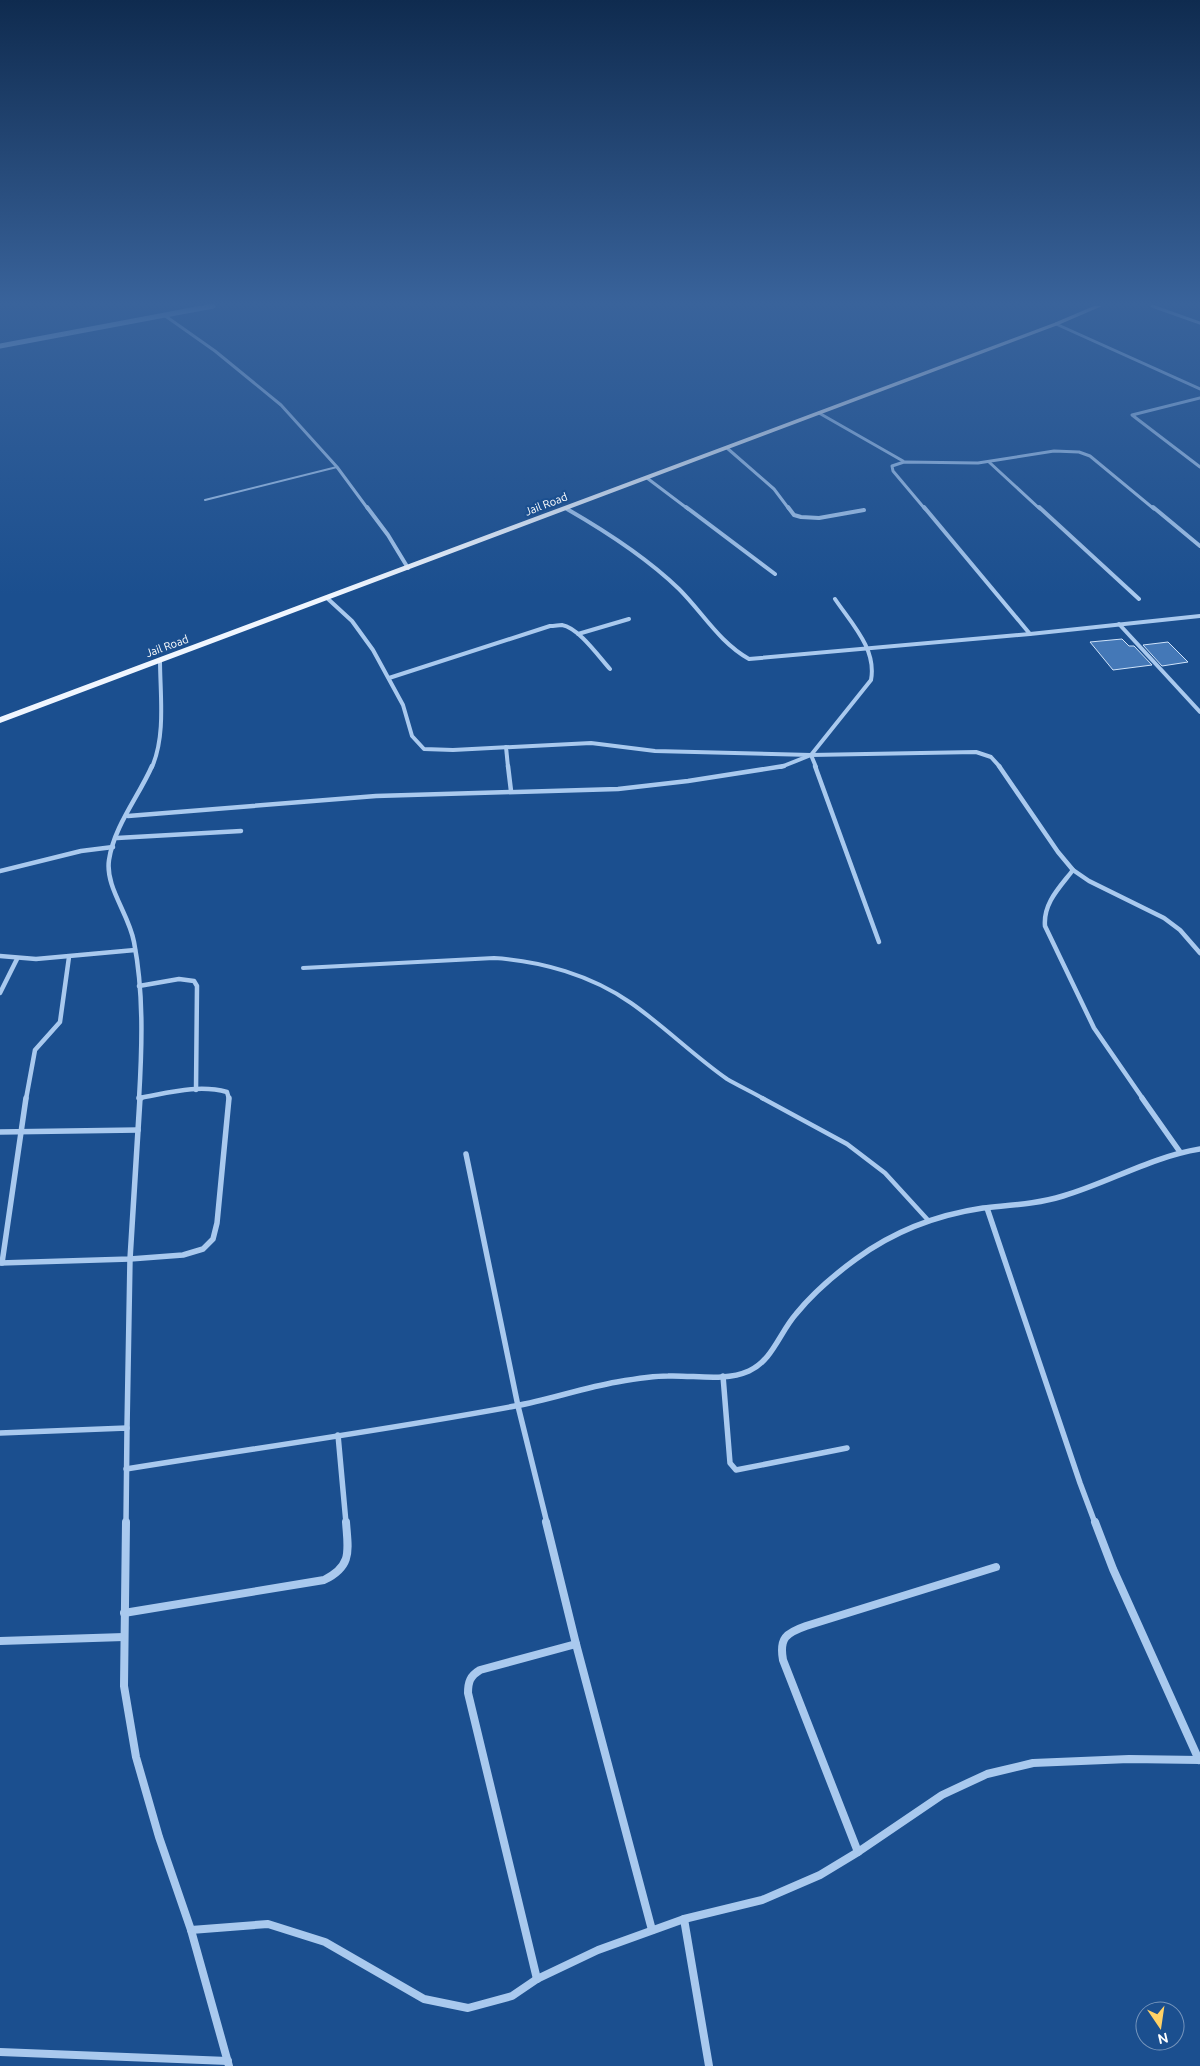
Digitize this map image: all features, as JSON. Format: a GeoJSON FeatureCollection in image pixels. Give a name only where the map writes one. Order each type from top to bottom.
{"type":"FeatureCollection","features":[{"type":"Feature","properties":{"kind":"main road","name":"Jail Road"},"geometry":{"type":"LineString","coordinates":[[0,720],[847,402]]}},
{"type":"Feature","properties":{"kind":"street"},"geometry":{"type":"LineString","coordinates":[[277,402],[337,467],[388,535],[408,568]]}},
{"type":"Feature","properties":{"kind":"street"},"geometry":{"type":"LineString","coordinates":[[1182,402],[1132,415],[1200,467]]}},
{"type":"Feature","properties":{"kind":"street"},"geometry":{"type":"LineString","coordinates":[[819,413],[904,462]]}},
{"type":"Feature","properties":{"kind":"street"},"geometry":{"type":"LineString","coordinates":[[727,448],[764,479],[794,515],[800,518],[814,518],[864,510]]}},
{"type":"Feature","properties":{"kind":"street"},"geometry":{"type":"LineString","coordinates":[[1030,634],[892,466],[904,462],[989,462],[1059,451],[1082,452],[1090,456],[1200,546]]}},
{"type":"Feature","properties":{"kind":"street"},"geometry":{"type":"LineString","coordinates":[[989,462],[1138,599]]}},
{"type":"Feature","properties":{"kind":"street"},"geometry":{"type":"LineString","coordinates":[[646,478],[775,574]]}},
{"type":"Feature","properties":{"kind":"street"},"geometry":{"type":"LineString","coordinates":[[567,508],[654,566],[680,590],[731,648],[749,659],[868,650],[1200,616]]}},
{"type":"Feature","properties":{"kind":"street"},"geometry":{"type":"LineString","coordinates":[[326,598],[359,629],[403,705],[412,736],[424,749],[453,750],[591,743],[655,751],[811,755],[976,752],[991,757],[1000,767],[1072,870],[1088,881],[1139,904],[1164,918],[1180,930],[1200,953]]}},
{"type":"Feature","properties":{"kind":"street"},"geometry":{"type":"LineString","coordinates":[[128,816],[376,796],[618,788],[679,782],[780,768],[811,755],[871,680],[874,673],[868,650],[835,599]]}},
{"type":"Feature","properties":{"kind":"street"},"geometry":{"type":"LineString","coordinates":[[578,634],[629,619]]}},
{"type":"Feature","properties":{"kind":"street"},"geometry":{"type":"LineString","coordinates":[[1119,624],[1200,712]]}},
{"type":"Feature","properties":{"kind":"street"},"geometry":{"type":"LineString","coordinates":[[388,678],[550,626],[562,625],[578,634],[610,669]]}},
{"type":"Feature","properties":{"kind":"street"},"geometry":{"type":"LineString","coordinates":[[0,2052],[228,2063],[191,1930],[159,1838],[136,1757],[124,1686],[130,1259],[138,1130],[139,986],[135,950],[128,918],[111,886],[107,870],[113,847],[154,763],[158,748],[160,660]]}},
{"type":"Feature","properties":{"kind":"street"},"geometry":{"type":"LineString","coordinates":[[506,747],[511,792]]}},
{"type":"Feature","properties":{"kind":"street"},"geometry":{"type":"LineString","coordinates":[[811,755],[879,942]]}},
{"type":"Feature","properties":{"kind":"street"},"geometry":{"type":"LineString","coordinates":[[117,838],[241,831]]}},
{"type":"Feature","properties":{"kind":"street"},"geometry":{"type":"LineString","coordinates":[[0,871],[81,851],[113,847]]}},
{"type":"Feature","properties":{"kind":"street"},"geometry":{"type":"LineString","coordinates":[[1072,870],[1047,907],[1044,914],[1045,926],[1094,1028],[1180,1152]]}},
{"type":"Feature","properties":{"kind":"street"},"geometry":{"type":"LineString","coordinates":[[0,956],[17,959],[69,957],[135,950]]}},
{"type":"Feature","properties":{"kind":"street"},"geometry":{"type":"LineString","coordinates":[[69,957],[60,1022],[55,1030],[39,1042],[35,1050],[20,1132],[1,1263],[130,1259],[183,1255],[202,1249],[213,1239],[217,1223],[230,1101],[227,1092],[219,1089],[196,1090],[139,1098]]}},
{"type":"Feature","properties":{"kind":"street"},"geometry":{"type":"LineString","coordinates":[[0,993],[17,959]]}},
{"type":"Feature","properties":{"kind":"street"},"geometry":{"type":"LineString","coordinates":[[139,986],[179,979],[194,981],[197,986],[196,1090]]}},
{"type":"Feature","properties":{"kind":"street"},"geometry":{"type":"LineString","coordinates":[[0,1132],[138,1130]]}},
{"type":"Feature","properties":{"kind":"street"},"geometry":{"type":"LineString","coordinates":[[126,1469],[518,1406],[607,1384],[666,1376],[722,1376],[750,1371],[764,1361],[789,1322],[838,1274],[891,1234],[927,1219],[987,1208],[1019,1205],[1062,1196],[1107,1180],[1148,1161],[1180,1152],[1200,1149]]}},
{"type":"Feature","properties":{"kind":"street"},"geometry":{"type":"LineString","coordinates":[[466,1154],[518,1406],[576,1644],[652,1930]]}},
{"type":"Feature","properties":{"kind":"street"},"geometry":{"type":"LineString","coordinates":[[191,1930],[268,1924],[325,1942],[424,1999],[468,2008],[512,1996],[537,1979],[598,1950],[684,1919],[762,1900],[820,1875],[942,1796],[987,1774],[1033,1763],[1129,1758],[1199,1760],[1113,1569],[1080,1483],[987,1208]]}},
{"type":"Feature","properties":{"kind":"street"},"geometry":{"type":"LineString","coordinates":[[722,1376],[730,1463],[736,1470],[847,1448]]}},
{"type":"Feature","properties":{"kind":"street"},"geometry":{"type":"LineString","coordinates":[[0,1433],[127,1428]]}},
{"type":"Feature","properties":{"kind":"street"},"geometry":{"type":"LineString","coordinates":[[124,1613],[324,1580],[339,1573],[347,1561],[348,1549],[338,1435]]}},
{"type":"Feature","properties":{"kind":"street"},"geometry":{"type":"LineString","coordinates":[[858,1852],[783,1660],[780,1646],[784,1637],[792,1631],[806,1626],[996,1567]]}},
{"type":"Feature","properties":{"kind":"street"},"geometry":{"type":"LineString","coordinates":[[0,1641],[124,1637]]}},
{"type":"Feature","properties":{"kind":"street"},"geometry":{"type":"LineString","coordinates":[[537,1979],[468,1693],[468,1683],[472,1675],[480,1670],[576,1644]]}},
{"type":"Feature","properties":{"kind":"street"},"geometry":{"type":"LineString","coordinates":[[684,1919],[709,2066]]}},
{"type":"Feature","properties":{"kind":"lane"},"geometry":{"type":"LineString","coordinates":[[205,500],[337,467]]}},
{"type":"Feature","properties":{"kind":"lane"},"geometry":{"type":"LineString","coordinates":[[303,968],[494,958],[524,960],[593,982],[630,1002],[728,1079],[847,1144],[885,1173],[927,1219]]}},
{"type":"Feature","properties":{"kind":"building"},"geometry":{"type":"Polygon","coordinates":[[[1122,639],[1129,646],[1134,646],[1152,665],[1113,670],[1090,642],[1122,639]]]}},
{"type":"Feature","properties":{"kind":"building"},"geometry":{"type":"Polygon","coordinates":[[[1168,642],[1188,662],[1162,666],[1143,645],[1168,642]]]}}]}
